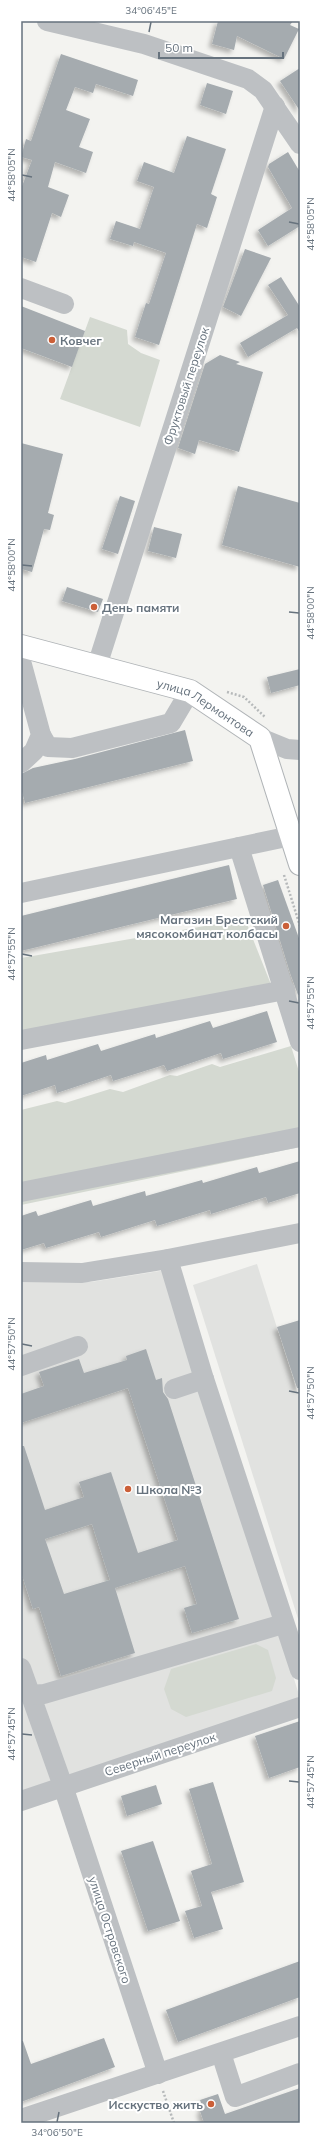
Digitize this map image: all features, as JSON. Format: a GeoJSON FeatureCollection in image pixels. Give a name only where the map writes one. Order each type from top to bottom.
{"type":"FeatureCollection","features":[{"type":"Feature","properties":{"kind":"main road","name":"улица Лермонтова"},"geometry":{"type":"LineString","coordinates":[[21,646],[190,691],[260,738],[291,836],[291,867]]}},
{"type":"Feature","properties":{"kind":"street"},"geometry":{"type":"LineString","coordinates":[[47,21],[144,44],[248,79],[264,90],[300,144]]}},
{"type":"Feature","properties":{"kind":"street","name":"Фруктовый переулок"},"geometry":{"type":"LineString","coordinates":[[97,666],[275,106]]}},
{"type":"Feature","properties":{"kind":"street"},"geometry":{"type":"LineString","coordinates":[[21,288],[64,304]]}},
{"type":"Feature","properties":{"kind":"street"},"geometry":{"type":"LineString","coordinates":[[21,661],[27,708],[48,747],[72,748],[170,722],[190,691]]}},
{"type":"Feature","properties":{"kind":"street"},"geometry":{"type":"LineString","coordinates":[[21,763],[34,751],[41,735]]}},
{"type":"Feature","properties":{"kind":"street"},"geometry":{"type":"LineString","coordinates":[[260,738],[287,749],[300,750]]}},
{"type":"Feature","properties":{"kind":"street"},"geometry":{"type":"LineString","coordinates":[[21,893],[291,836]]}},
{"type":"Feature","properties":{"kind":"street"},"geometry":{"type":"LineString","coordinates":[[239,847],[285,990],[300,1042]]}},
{"type":"Feature","properties":{"kind":"street"},"geometry":{"type":"LineString","coordinates":[[21,1040],[285,990]]}},
{"type":"Feature","properties":{"kind":"street"},"geometry":{"type":"LineString","coordinates":[[21,1192],[300,1137]]}},
{"type":"Feature","properties":{"kind":"street"},"geometry":{"type":"LineString","coordinates":[[21,1272],[82,1273],[168,1259],[300,1233]]}},
{"type":"Feature","properties":{"kind":"street"},"geometry":{"type":"LineString","coordinates":[[168,1259],[204,1379],[290,1630],[300,1670]]}},
{"type":"Feature","properties":{"kind":"street"},"geometry":{"type":"LineString","coordinates":[[21,1366],[78,1346]]}},
{"type":"Feature","properties":{"kind":"street"},"geometry":{"type":"LineString","coordinates":[[174,1390],[204,1379]]}},
{"type":"Feature","properties":{"kind":"street"},"geometry":{"type":"LineString","coordinates":[[30,1696],[44,1694],[290,1630]]}},
{"type":"Feature","properties":{"kind":"street","name":"улица Островского"},"geometry":{"type":"LineString","coordinates":[[21,1668],[63,1786],[158,2074]]}},
{"type":"Feature","properties":{"kind":"street","name":"Северный переулок"},"geometry":{"type":"LineString","coordinates":[[21,1801],[300,1707]]}},
{"type":"Feature","properties":{"kind":"street"},"geometry":{"type":"LineString","coordinates":[[21,2119],[300,2026]]}},
{"type":"Feature","properties":{"kind":"street"},"geometry":{"type":"LineString","coordinates":[[221,2053],[235,2097],[300,2073]]}},
{"type":"Feature","properties":{"kind":"path"},"geometry":{"type":"LineString","coordinates":[[291,867],[300,926]]}},
{"type":"Feature","properties":{"kind":"path"},"geometry":{"type":"LineString","coordinates":[[158,2074],[174,2123]]}},
{"type":"Feature","properties":{"kind":"shaded area"},"geometry":{"type":"Polygon","coordinates":[[[90,317],[127,330],[128,344],[141,353],[160,360],[140,427],[60,399],[90,317]]]}},
{"type":"Feature","properties":{"kind":"shaded area"},"geometry":{"type":"Polygon","coordinates":[[[245,919],[276,997],[21,1046],[21,958],[245,919]]]}},
{"type":"Feature","properties":{"kind":"shaded area"},"geometry":{"type":"Polygon","coordinates":[[[291,1046],[300,1075],[300,1147],[21,1205],[21,1110],[57,1101],[65,1103],[110,1089],[123,1092],[170,1075],[177,1076],[212,1064],[220,1067],[291,1046]]]}},
{"type":"Feature","properties":{"kind":"shaded area"},"geometry":{"type":"Polygon","coordinates":[[[257,1264],[300,1401],[300,1625],[193,1285],[257,1264]]]}},
{"type":"Feature","properties":{"kind":"shaded area","name":"Школа №3"},"geometry":{"type":"Polygon","coordinates":[[[166,1270],[300,1698],[21,1791],[21,1279],[91,1282],[166,1270]]]}},
{"type":"Feature","properties":{"kind":"shaded area"},"geometry":{"type":"Polygon","coordinates":[[[256,1644],[268,1650],[276,1678],[272,1691],[186,1717],[171,1709],[164,1689],[171,1669],[256,1644]]]}},
{"type":"Feature","properties":{"kind":"building"},"geometry":{"type":"Polygon","coordinates":[[[218,21],[293,21],[290,25],[299,29],[284,59],[237,36],[234,50],[212,44],[218,21]]]}},
{"type":"Feature","properties":{"kind":"building"},"geometry":{"type":"Polygon","coordinates":[[[61,54],[138,80],[133,96],[96,84],[93,93],[75,87],[66,110],[90,119],[79,147],[93,152],[86,173],[55,162],[48,187],[69,195],[61,217],[52,213],[36,262],[21,257],[21,189],[32,160],[21,157],[26,139],[31,141],[61,54]]]}},
{"type":"Feature","properties":{"kind":"building"},"geometry":{"type":"Polygon","coordinates":[[[300,68],[300,111],[280,81],[300,68]]]}},
{"type":"Feature","properties":{"kind":"building"},"geometry":{"type":"Polygon","coordinates":[[[207,83],[233,91],[226,114],[200,105],[207,83]]]}},
{"type":"Feature","properties":{"kind":"building"},"geometry":{"type":"Polygon","coordinates":[[[187,136],[226,149],[211,194],[217,197],[207,228],[197,224],[159,345],[135,337],[146,303],[149,304],[166,253],[134,242],[133,246],[110,239],[116,221],[140,229],[154,187],[137,181],[144,162],[174,173],[187,136]]]}},
{"type":"Feature","properties":{"kind":"building"},"geometry":{"type":"Polygon","coordinates":[[[288,152],[300,172],[300,226],[268,246],[258,230],[292,208],[268,167],[269,164],[288,152]]]}},
{"type":"Feature","properties":{"kind":"building"},"geometry":{"type":"Polygon","coordinates":[[[245,249],[271,258],[241,316],[223,307],[245,249]]]}},
{"type":"Feature","properties":{"kind":"building"},"geometry":{"type":"Polygon","coordinates":[[[281,277],[300,307],[300,333],[297,328],[248,357],[240,343],[288,315],[268,285],[281,277]]]}},
{"type":"Feature","properties":{"kind":"building","name":"Ковчег"},"geometry":{"type":"Polygon","coordinates":[[[21,306],[85,331],[72,367],[21,348],[21,306]]]}},
{"type":"Feature","properties":{"kind":"building"},"geometry":{"type":"Polygon","coordinates":[[[220,355],[240,362],[236,364],[263,372],[239,452],[199,440],[195,454],[178,448],[205,364],[220,355]]]}},
{"type":"Feature","properties":{"kind":"building"},"geometry":{"type":"Polygon","coordinates":[[[21,443],[63,454],[48,513],[54,515],[50,530],[44,529],[32,572],[21,569],[21,443]]]}},
{"type":"Feature","properties":{"kind":"building"},"geometry":{"type":"Polygon","coordinates":[[[238,486],[300,503],[300,567],[222,545],[238,486]]]}},
{"type":"Feature","properties":{"kind":"building"},"geometry":{"type":"Polygon","coordinates":[[[120,496],[135,501],[118,554],[102,549],[120,496]]]}},
{"type":"Feature","properties":{"kind":"building"},"geometry":{"type":"Polygon","coordinates":[[[154,527],[182,534],[176,558],[148,551],[154,527]]]}},
{"type":"Feature","properties":{"kind":"building"},"geometry":{"type":"Polygon","coordinates":[[[67,587],[103,599],[98,612],[62,601],[67,587]]]}},
{"type":"Feature","properties":{"kind":"building"},"geometry":{"type":"Polygon","coordinates":[[[300,669],[300,685],[271,693],[267,677],[300,669]]]}},
{"type":"Feature","properties":{"kind":"building"},"geometry":{"type":"Polygon","coordinates":[[[185,730],[193,761],[25,803],[21,788],[21,774],[33,768],[75,759],[185,730]]]}},
{"type":"Feature","properties":{"kind":"building"},"geometry":{"type":"Polygon","coordinates":[[[229,865],[237,899],[21,951],[21,916],[229,865]]]}},
{"type":"Feature","properties":{"kind":"building"},"geometry":{"type":"Polygon","coordinates":[[[278,880],[300,941],[300,994],[298,995],[263,885],[278,880]]]}},
{"type":"Feature","properties":{"kind":"building"},"geometry":{"type":"Polygon","coordinates":[[[267,1011],[277,1042],[223,1059],[221,1053],[167,1071],[164,1065],[113,1081],[111,1075],[57,1093],[55,1085],[21,1096],[21,1063],[46,1055],[47,1060],[98,1044],[101,1051],[155,1034],[156,1038],[210,1021],[213,1028],[267,1011]]]}},
{"type":"Feature","properties":{"kind":"building"},"geometry":{"type":"Polygon","coordinates":[[[300,1161],[300,1193],[268,1203],[266,1197],[211,1214],[210,1210],[157,1226],[155,1220],[101,1237],[99,1232],[46,1248],[44,1243],[21,1250],[21,1216],[36,1211],[38,1216],[91,1200],[93,1206],[145,1191],[146,1196],[202,1180],[203,1183],[257,1167],[259,1173],[300,1161]]]}},
{"type":"Feature","properties":{"kind":"building"},"geometry":{"type":"Polygon","coordinates":[[[300,1320],[300,1388],[297,1388],[277,1327],[300,1320]]]}},
{"type":"Feature","properties":{"kind":"building"},"geometry":{"type":"Polygon","coordinates":[[[146,1349],[156,1380],[162,1378],[163,1392],[168,1399],[239,1619],[192,1633],[184,1608],[197,1604],[185,1566],[115,1588],[135,1653],[61,1676],[39,1607],[33,1609],[21,1572],[21,1446],[24,1446],[45,1510],[84,1497],[79,1482],[111,1472],[138,1553],[178,1540],[128,1388],[21,1423],[21,1394],[44,1386],[39,1372],[79,1359],[84,1373],[127,1360],[126,1356],[146,1349]],[[92,1524],[45,1539],[64,1594],[110,1580],[92,1524]]]}},
{"type":"Feature","properties":{"kind":"building"},"geometry":{"type":"Polygon","coordinates":[[[300,1721],[300,1767],[269,1778],[255,1736],[300,1721]]]}},
{"type":"Feature","properties":{"kind":"building"},"geometry":{"type":"Polygon","coordinates":[[[213,1782],[244,1882],[211,1892],[223,1929],[194,1938],[185,1911],[202,1906],[191,1871],[212,1864],[189,1789],[213,1782]]]}},
{"type":"Feature","properties":{"kind":"building"},"geometry":{"type":"Polygon","coordinates":[[[156,1785],[162,1804],[127,1816],[121,1796],[156,1785]]]}},
{"type":"Feature","properties":{"kind":"building"},"geometry":{"type":"Polygon","coordinates":[[[153,1841],[180,1921],[148,1931],[121,1851],[153,1841]]]}},
{"type":"Feature","properties":{"kind":"building"},"geometry":{"type":"Polygon","coordinates":[[[300,1961],[300,1997],[178,2042],[166,2010],[300,1961]]]}},
{"type":"Feature","properties":{"kind":"building"},"geometry":{"type":"Polygon","coordinates":[[[104,2038],[115,2067],[21,2102],[21,2041],[23,2041],[31,2064],[104,2038]]]}},
{"type":"Feature","properties":{"kind":"building"},"geometry":{"type":"Polygon","coordinates":[[[300,2088],[300,2123],[204,2123],[200,2111],[203,2109],[200,2100],[218,2094],[225,2114],[300,2088]]]}},
{"type":"Feature","properties":{"kind":"place","name":"Ковчег"},"geometry":{"type":"Point","coordinates":[52,340]}},
{"type":"Feature","properties":{"kind":"place","name":"День памяти"},"geometry":{"type":"Point","coordinates":[94,607]}},
{"type":"Feature","properties":{"kind":"place","name":"Магазин Брестский мясокомбинат колбасы"},"geometry":{"type":"Point","coordinates":[286,926]}},
{"type":"Feature","properties":{"kind":"place","name":"Школа №3"},"geometry":{"type":"Point","coordinates":[128,1489]}},
{"type":"Feature","properties":{"kind":"place","name":"Исскуство жить"},"geometry":{"type":"Point","coordinates":[211,2104]}}]}
